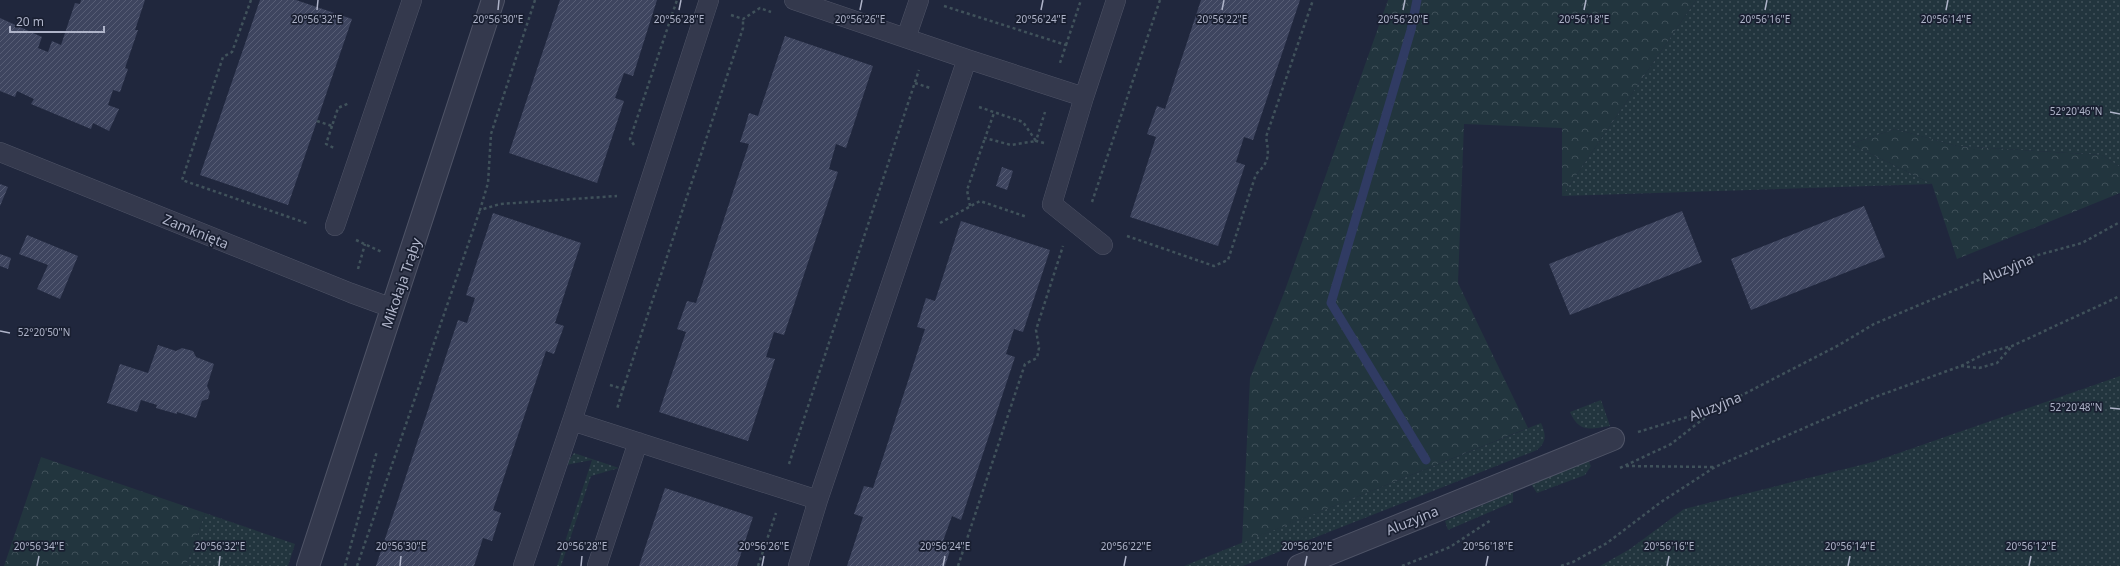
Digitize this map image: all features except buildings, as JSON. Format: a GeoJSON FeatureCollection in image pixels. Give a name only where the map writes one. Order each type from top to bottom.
{"type":"FeatureCollection","features":[{"type":"Feature","properties":{"kind":"street","name":"Mikołaja Trąby"},"geometry":{"type":"LineString","coordinates":[[308,566],[493,0]]}},
{"type":"Feature","properties":{"kind":"street","name":"Aluzyjna"},"geometry":{"type":"LineString","coordinates":[[1299,566],[1613,439]]}},
{"type":"Feature","properties":{"kind":"lane"},"geometry":{"type":"LineString","coordinates":[[326,226],[412,0]]}},
{"type":"Feature","properties":{"kind":"lane"},"geometry":{"type":"LineString","coordinates":[[794,0],[1052,87],[1084,96]]}},
{"type":"Feature","properties":{"kind":"lane"},"geometry":{"type":"LineString","coordinates":[[906,38],[918,0]]}},
{"type":"Feature","properties":{"kind":"lane"},"geometry":{"type":"LineString","coordinates":[[1103,245],[1052,204],[1084,96],[1116,0]]}},
{"type":"Feature","properties":{"kind":"lane"},"geometry":{"type":"LineString","coordinates":[[523,566],[572,421],[708,4]]}},
{"type":"Feature","properties":{"kind":"lane"},"geometry":{"type":"LineString","coordinates":[[798,566],[818,500],[968,59]]}},
{"type":"Feature","properties":{"kind":"lane","name":"Zamknięta"},"geometry":{"type":"LineString","coordinates":[[0,152],[351,294],[392,308]]}},
{"type":"Feature","properties":{"kind":"lane"},"geometry":{"type":"LineString","coordinates":[[572,421],[818,500]]}},
{"type":"Feature","properties":{"kind":"lane"},"geometry":{"type":"LineString","coordinates":[[597,566],[638,442]]}},
{"type":"Feature","properties":{"kind":"path"},"geometry":{"type":"LineString","coordinates":[[251,0],[232,52],[223,57],[182,180],[326,226]]}},
{"type":"Feature","properties":{"kind":"path"},"geometry":{"type":"LineString","coordinates":[[357,566],[480,210],[488,183],[491,134],[535,0]]}},
{"type":"Feature","properties":{"kind":"path"},"geometry":{"type":"LineString","coordinates":[[1036,141],[1081,0]]}},
{"type":"Feature","properties":{"kind":"path"},"geometry":{"type":"LineString","coordinates":[[958,566],[1025,364],[1037,358],[1039,348],[1036,330],[1064,241],[1083,229],[1160,0]]}},
{"type":"Feature","properties":{"kind":"path"},"geometry":{"type":"LineString","coordinates":[[1126,236],[1214,266],[1228,260],[1256,174],[1265,166],[1269,154],[1266,137],[1313,0]]}},
{"type":"Feature","properties":{"kind":"path"},"geometry":{"type":"LineString","coordinates":[[708,4],[743,19]]}},
{"type":"Feature","properties":{"kind":"path"},"geometry":{"type":"LineString","coordinates":[[938,4],[1066,45]]}},
{"type":"Feature","properties":{"kind":"path"},"geometry":{"type":"LineString","coordinates":[[623,389],[740,36],[743,19],[760,8],[775,13]]}},
{"type":"Feature","properties":{"kind":"path"},"geometry":{"type":"LineString","coordinates":[[758,566],[776,513],[780,488],[921,64]]}},
{"type":"Feature","properties":{"kind":"path"},"geometry":{"type":"LineString","coordinates":[[915,83],[994,113],[1023,122],[1036,141]]}},
{"type":"Feature","properties":{"kind":"path"},"geometry":{"type":"LineString","coordinates":[[326,144],[338,108]]}},
{"type":"Feature","properties":{"kind":"path"},"geometry":{"type":"LineString","coordinates":[[970,206],[967,190],[994,113]]}},
{"type":"Feature","properties":{"kind":"path"},"geometry":{"type":"LineString","coordinates":[[317,121],[332,126]]}},
{"type":"Feature","properties":{"kind":"path"},"geometry":{"type":"LineString","coordinates":[[985,138],[1011,145],[1036,141],[1047,144]]}},
{"type":"Feature","properties":{"kind":"path"},"geometry":{"type":"LineString","coordinates":[[480,210],[500,204],[613,195],[620,196]]}},
{"type":"Feature","properties":{"kind":"path"},"geometry":{"type":"LineString","coordinates":[[938,224],[980,200],[1027,217],[1033,221]]}},
{"type":"Feature","properties":{"kind":"path"},"geometry":{"type":"LineString","coordinates":[[1027,217],[1030,210]]}},
{"type":"Feature","properties":{"kind":"path","name":"Aluzyjna"},"geometry":{"type":"LineString","coordinates":[[1613,439],[1717,408],[1840,345],[1874,324],[2038,255],[2082,243],[2120,222]]}},
{"type":"Feature","properties":{"kind":"path"},"geometry":{"type":"LineString","coordinates":[[354,239],[408,263]]}},
{"type":"Feature","properties":{"kind":"path"},"geometry":{"type":"LineString","coordinates":[[1561,566],[1573,562],[1607,543],[1661,502],[1715,467],[1875,397],[1961,366],[1986,353],[2012,346],[2120,296]]}},
{"type":"Feature","properties":{"kind":"path"},"geometry":{"type":"LineString","coordinates":[[1961,366],[1979,368],[1997,363],[2012,346]]}},
{"type":"Feature","properties":{"kind":"path"},"geometry":{"type":"LineString","coordinates":[[1614,471],[1670,444],[1717,408]]}},
{"type":"Feature","properties":{"kind":"path"},"geometry":{"type":"LineString","coordinates":[[1626,466],[1715,467]]}},
{"type":"Feature","properties":{"kind":"path"},"geometry":{"type":"LineString","coordinates":[[1402,566],[1450,547],[1493,519]]}},
{"type":"Feature","properties":{"kind":"green space"},"geometry":{"type":"Polygon","coordinates":[[[1388,0],[1696,0],[1562,196],[1562,128],[1464,124],[1458,283],[1528,428],[1242,543],[1250,378],[1284,293],[1388,0]]]}},
{"type":"Feature","properties":{"kind":"green space"},"geometry":{"type":"Polygon","coordinates":[[[1696,0],[2120,0],[2120,167],[2102,155],[1957,146],[1895,129],[1851,144],[1932,184],[1562,196],[1696,0]]]}},
{"type":"Feature","properties":{"kind":"green space"},"geometry":{"type":"Polygon","coordinates":[[[1895,129],[1957,146],[2102,155],[2120,167],[2120,193],[1957,259],[1932,184],[1851,144],[1895,129]]]}},
{"type":"Feature","properties":{"kind":"green space"},"geometry":{"type":"Polygon","coordinates":[[[2120,376],[2120,566],[1600,566],[1630,549],[1684,509],[1873,462],[2120,376]]]}},
{"type":"Feature","properties":{"kind":"green space"},"geometry":{"type":"Polygon","coordinates":[[[1601,400],[1610,426],[1586,428],[1581,426],[1573,419],[1570,412],[1601,400]]]}},
{"type":"Feature","properties":{"kind":"green space"},"geometry":{"type":"Polygon","coordinates":[[[1541,423],[1545,438],[1543,444],[1537,450],[1243,566],[1184,566],[1541,423]]]}},
{"type":"Feature","properties":{"kind":"green space"},"geometry":{"type":"Polygon","coordinates":[[[574,453],[619,468],[591,476],[561,566],[557,566],[592,460],[566,465],[574,453]]]}},
{"type":"Feature","properties":{"kind":"green space"},"geometry":{"type":"Polygon","coordinates":[[[41,457],[205,513],[186,566],[4,566],[41,457]]]}},
{"type":"Feature","properties":{"kind":"green space"},"geometry":{"type":"Polygon","coordinates":[[[1588,460],[1591,466],[1585,475],[1537,493],[1531,484],[1588,460]]]}},
{"type":"Feature","properties":{"kind":"green space"},"geometry":{"type":"Polygon","coordinates":[[[1513,492],[1513,502],[1448,530],[1445,521],[1513,492]]]}},
{"type":"Feature","properties":{"kind":"green space"},"geometry":{"type":"Polygon","coordinates":[[[205,513],[295,544],[288,566],[186,566],[205,513]]]}},
{"type":"Feature","properties":{"kind":"waterway"},"geometry":{"type":"LineString","coordinates":[[1417,0],[1411,30],[1331,303],[1426,460]]}}]}
